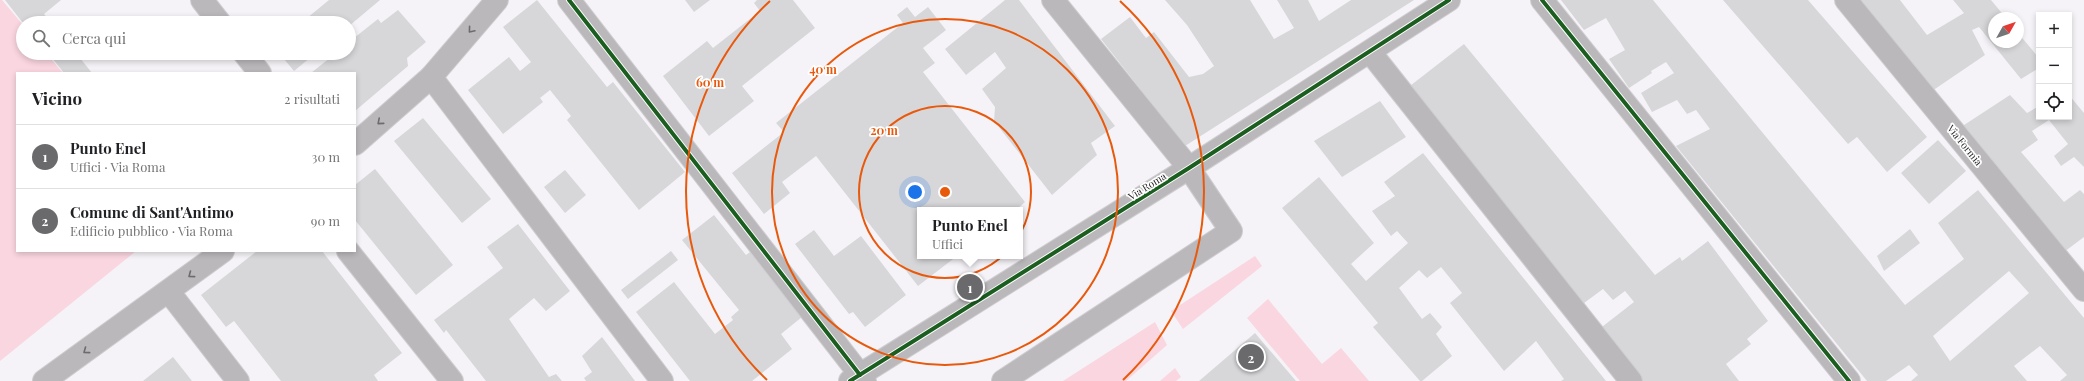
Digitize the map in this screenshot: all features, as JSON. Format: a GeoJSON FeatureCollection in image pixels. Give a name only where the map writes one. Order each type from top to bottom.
{"type":"FeatureCollection","features":[{"type":"Feature","properties":{"kind":"street"},"geometry":{"type":"LineString","coordinates":[[202,0],[215,16]]}},
{"type":"Feature","properties":{"kind":"street"},"geometry":{"type":"LineString","coordinates":[[356,143],[431,77],[497,0]]}},
{"type":"Feature","properties":{"kind":"street"},"geometry":{"type":"LineString","coordinates":[[569,0],[858,379]]}},
{"type":"Feature","properties":{"kind":"street"},"geometry":{"type":"LineString","coordinates":[[1003,381],[1231,231],[1189,168],[1053,0]]}},
{"type":"Feature","properties":{"kind":"street","name":"Via Roma"},"geometry":{"type":"LineString","coordinates":[[858,379],[1449,0]]}},
{"type":"Feature","properties":{"kind":"street"},"geometry":{"type":"LineString","coordinates":[[1542,0],[1849,381]]}},
{"type":"Feature","properties":{"kind":"street","name":"Via Formia"},"geometry":{"type":"LineString","coordinates":[[1846,0],[2084,290]]}},
{"type":"Feature","properties":{"kind":"street"},"geometry":{"type":"LineString","coordinates":[[1370,52],[1631,381]]}},
{"type":"Feature","properties":{"kind":"street"},"geometry":{"type":"LineString","coordinates":[[250,60],[259,72]]}},
{"type":"Feature","properties":{"kind":"street"},"geometry":{"type":"LineString","coordinates":[[431,77],[662,381]]}},
{"type":"Feature","properties":{"kind":"street"},"geometry":{"type":"LineString","coordinates":[[44,381],[168,292],[221,252]]}},
{"type":"Feature","properties":{"kind":"street"},"geometry":{"type":"LineString","coordinates":[[349,252],[452,381]]}},
{"type":"Feature","properties":{"kind":"street"},"geometry":{"type":"LineString","coordinates":[[168,292],[238,381]]}},
{"type":"Feature","properties":{"kind":"shaded area"},"geometry":{"type":"Polygon","coordinates":[[[0,0],[2,0],[16,17],[16,60],[52,60],[62,72],[16,72],[16,252],[135,252],[0,361],[0,0]]]}},
{"type":"Feature","properties":{"kind":"shaded area"},"geometry":{"type":"Polygon","coordinates":[[[1255,256],[1262,266],[1183,329],[1171,311],[1255,256]]]}},
{"type":"Feature","properties":{"kind":"shaded area"},"geometry":{"type":"Polygon","coordinates":[[[1268,299],[1322,364],[1341,348],[1369,381],[1300,381],[1247,318],[1268,299]]]}},
{"type":"Feature","properties":{"kind":"shaded area"},"geometry":{"type":"Polygon","coordinates":[[[1155,322],[1167,345],[1126,381],[1063,381],[1155,322]]]}},
{"type":"Feature","properties":{"kind":"shaded area"},"geometry":{"type":"Polygon","coordinates":[[[1175,368],[1181,377],[1176,381],[1160,381],[1175,368]]]}},
{"type":"Feature","properties":{"kind":"building"},"geometry":{"type":"Polygon","coordinates":[[[5,0],[61,0],[44,14],[46,16],[18,16],[5,0]]]}},
{"type":"Feature","properties":{"kind":"building"},"geometry":{"type":"Polygon","coordinates":[[[329,0],[380,0],[356,20],[356,16],[310,16],[329,0]]]}},
{"type":"Feature","properties":{"kind":"building"},"geometry":{"type":"Polygon","coordinates":[[[537,0],[607,87],[613,82],[685,172],[639,210],[567,120],[571,116],[550,90],[540,98],[543,102],[503,134],[468,90],[509,57],[520,71],[531,62],[503,27],[537,0]]]}},
{"type":"Feature","properties":{"kind":"building"},"geometry":{"type":"Polygon","coordinates":[[[685,0],[710,0],[694,12],[685,0]]]}},
{"type":"Feature","properties":{"kind":"building"},"geometry":{"type":"Polygon","coordinates":[[[757,0],[793,0],[815,28],[742,86],[754,101],[709,136],[663,76],[707,41],[713,48],[760,11],[754,3],[757,0]]]}},
{"type":"Feature","properties":{"kind":"building"},"geometry":{"type":"Polygon","coordinates":[[[1005,0],[1019,0],[1115,126],[1091,143],[1097,155],[1052,195],[994,121],[995,107],[982,89],[1006,68],[995,52],[966,75],[945,49],[1005,0]]]}},
{"type":"Feature","properties":{"kind":"building"},"geometry":{"type":"Polygon","coordinates":[[[1165,0],[1250,0],[1274,39],[1294,28],[1277,0],[1308,0],[1319,21],[1351,0],[1414,0],[1185,146],[1101,39],[1130,17],[1146,38],[1154,32],[1189,77],[1203,74],[1214,66],[1187,25],[1165,0]]]}},
{"type":"Feature","properties":{"kind":"building"},"geometry":{"type":"Polygon","coordinates":[[[1561,0],[1653,0],[1905,305],[1964,259],[1938,223],[1978,190],[2084,318],[2084,381],[2060,381],[2067,375],[2040,346],[2014,366],[2027,381],[1911,381],[1918,375],[1909,365],[1886,381],[1867,381],[1676,146],[1710,129],[1696,110],[1687,114],[1677,100],[1652,112],[1641,93],[1674,73],[1666,62],[1651,71],[1652,73],[1629,88],[1609,59],[1625,50],[1606,18],[1584,30],[1561,0]],[[2009,271],[1933,336],[1950,361],[2029,293],[2009,271]]]}},
{"type":"Feature","properties":{"kind":"building"},"geometry":{"type":"Polygon","coordinates":[[[1723,0],[1808,0],[1927,137],[1887,172],[1857,137],[1848,144],[1723,0]]]}},
{"type":"Feature","properties":{"kind":"building"},"geometry":{"type":"Polygon","coordinates":[[[1859,0],[1900,0],[1927,35],[1964,13],[1953,0],[1991,0],[2001,12],[1988,12],[1988,38],[1979,27],[1972,30],[1985,55],[1932,91],[1859,0]]]}},
{"type":"Feature","properties":{"kind":"building"},"geometry":{"type":"Polygon","coordinates":[[[907,7],[915,17],[928,7],[946,30],[923,48],[935,63],[923,72],[1025,202],[1019,207],[917,207],[917,259],[953,259],[918,286],[816,156],[782,182],[790,193],[764,214],[732,173],[784,132],[776,123],[903,23],[897,15],[907,7]]]}},
{"type":"Feature","properties":{"kind":"building"},"geometry":{"type":"Polygon","coordinates":[[[398,10],[426,42],[407,58],[408,66],[356,110],[356,72],[312,72],[327,60],[356,60],[356,36],[378,19],[381,23],[398,10]]]}},
{"type":"Feature","properties":{"kind":"building"},"geometry":{"type":"Polygon","coordinates":[[[2024,40],[2036,54],[2036,70],[2021,79],[1996,48],[2024,48],[2024,40]]]}},
{"type":"Feature","properties":{"kind":"building"},"geometry":{"type":"Polygon","coordinates":[[[1464,44],[1655,275],[1680,257],[1682,261],[1708,241],[1768,321],[1747,339],[1751,344],[1726,364],[1739,381],[1637,381],[1598,330],[1634,302],[1625,291],[1613,300],[1603,289],[1576,309],[1406,89],[1464,44]]]}},
{"type":"Feature","properties":{"kind":"building"},"geometry":{"type":"Polygon","coordinates":[[[54,60],[82,60],[91,72],[63,72],[54,60]]]}},
{"type":"Feature","properties":{"kind":"building"},"geometry":{"type":"Polygon","coordinates":[[[285,60],[307,60],[294,71],[285,60]]]}},
{"type":"Feature","properties":{"kind":"building"},"geometry":{"type":"Polygon","coordinates":[[[2010,95],[2027,113],[2036,108],[2036,120],[2049,120],[2032,131],[2038,140],[2021,152],[2064,202],[2080,190],[2084,194],[2084,237],[2064,252],[1961,127],[2010,95]]]}},
{"type":"Feature","properties":{"kind":"building"},"geometry":{"type":"Polygon","coordinates":[[[2072,99],[2084,113],[2084,167],[2074,157],[2061,166],[2054,156],[2068,144],[2049,120],[2072,120],[2072,99]]]}},
{"type":"Feature","properties":{"kind":"building"},"geometry":{"type":"Polygon","coordinates":[[[1380,101],[1406,137],[1342,177],[1314,141],[1380,101]]]}},
{"type":"Feature","properties":{"kind":"building"},"geometry":{"type":"Polygon","coordinates":[[[423,118],[491,199],[462,223],[394,141],[423,118]]]}},
{"type":"Feature","properties":{"kind":"building"},"geometry":{"type":"Polygon","coordinates":[[[1938,140],[1966,171],[1929,204],[1901,173],[1938,140]]]}},
{"type":"Feature","properties":{"kind":"building"},"geometry":{"type":"Polygon","coordinates":[[[1423,153],[1606,381],[1561,381],[1564,379],[1536,341],[1504,371],[1450,303],[1462,293],[1441,267],[1427,278],[1419,270],[1399,288],[1422,319],[1430,313],[1442,327],[1436,334],[1452,356],[1422,381],[1420,381],[1373,327],[1378,323],[1282,208],[1319,177],[1374,243],[1351,264],[1366,281],[1408,243],[1397,231],[1391,236],[1372,211],[1395,196],[1384,182],[1423,153]]]}},
{"type":"Feature","properties":{"kind":"building"},"geometry":{"type":"Polygon","coordinates":[[[375,169],[453,265],[416,295],[356,221],[356,184],[375,169]]]}},
{"type":"Feature","properties":{"kind":"building"},"geometry":{"type":"Polygon","coordinates":[[[565,170],[586,195],[565,213],[544,187],[565,170]]]}},
{"type":"Feature","properties":{"kind":"building"},"geometry":{"type":"Polygon","coordinates":[[[714,215],[746,255],[750,252],[802,317],[781,334],[792,349],[752,381],[690,381],[636,312],[674,282],[715,334],[733,320],[731,317],[739,310],[682,240],[714,215]]]}},
{"type":"Feature","properties":{"kind":"building"},"geometry":{"type":"Polygon","coordinates":[[[518,224],[570,291],[546,311],[534,298],[509,319],[549,377],[556,374],[562,381],[486,381],[446,330],[444,333],[434,320],[503,268],[487,247],[518,224]]]}},
{"type":"Feature","properties":{"kind":"building"},"geometry":{"type":"Polygon","coordinates":[[[1910,229],[1920,243],[1884,271],[1877,256],[1910,229]]]}},
{"type":"Feature","properties":{"kind":"building"},"geometry":{"type":"Polygon","coordinates":[[[814,230],[834,256],[861,236],[906,295],[865,327],[853,312],[849,314],[795,244],[814,230]]]}},
{"type":"Feature","properties":{"kind":"building"},"geometry":{"type":"Polygon","coordinates":[[[671,251],[678,260],[628,299],[621,290],[671,251]]]}},
{"type":"Feature","properties":{"kind":"building"},"geometry":{"type":"Polygon","coordinates":[[[256,252],[323,252],[402,353],[374,375],[378,381],[281,381],[234,321],[226,327],[201,295],[256,252]]]}},
{"type":"Feature","properties":{"kind":"building"},"geometry":{"type":"Polygon","coordinates":[[[1255,333],[1296,381],[1199,381],[1255,333]]]}},
{"type":"Feature","properties":{"kind":"building"},"geometry":{"type":"Polygon","coordinates":[[[602,337],[635,381],[586,381],[584,378],[592,372],[582,356],[602,337]]]}},
{"type":"Feature","properties":{"kind":"building"},"geometry":{"type":"Polygon","coordinates":[[[173,357],[192,381],[143,381],[173,357]]]}},
{"type":"Feature","properties":{"kind":"cycle path"},"geometry":{"type":"LineString","coordinates":[[569,0],[860,375]]}},
{"type":"Feature","properties":{"kind":"cycle path"},"geometry":{"type":"LineString","coordinates":[[850,381],[1189,168],[1449,0]]}},
{"type":"Feature","properties":{"kind":"cycle path"},"geometry":{"type":"LineString","coordinates":[[1542,0],[1849,381]]}},
{"type":"Feature","properties":{"kind":"place","name":"Punto Enel"},"geometry":{"type":"Point","coordinates":[970,287]}},
{"type":"Feature","properties":{"kind":"place","name":"Comune di Sant'Antimo"},"geometry":{"type":"Point","coordinates":[1251,357]}}]}
